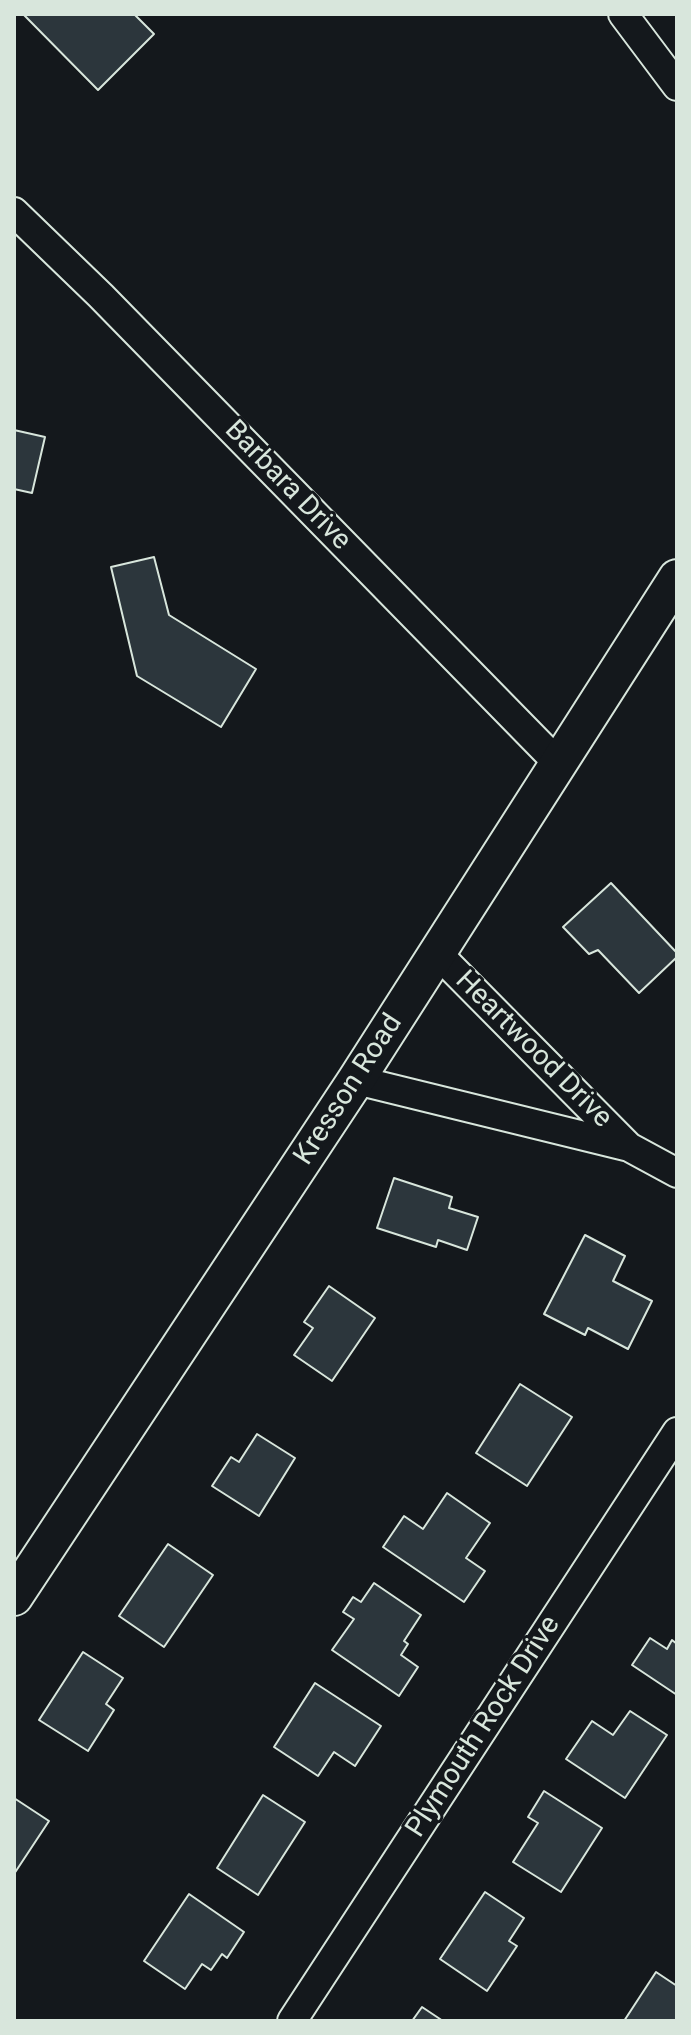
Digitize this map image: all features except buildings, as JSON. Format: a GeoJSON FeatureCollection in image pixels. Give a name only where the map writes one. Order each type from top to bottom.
{"type":"FeatureCollection","features":[{"type":"Feature","properties":{"kind":"street"},"geometry":{"type":"LineString","coordinates":[[623,14],[677,86]]}},
{"type":"Feature","properties":{"kind":"street","name":"Barbara Drive"},"geometry":{"type":"LineString","coordinates":[[14,212],[101,296],[557,762]]}},
{"type":"Feature","properties":{"kind":"street","name":"Kresson Road"},"geometry":{"type":"LineString","coordinates":[[14,1597],[356,1080],[677,578]]}},
{"type":"Feature","properties":{"kind":"street","name":"Heartwood Drive"},"geometry":{"type":"LineString","coordinates":[[437,953],[629,1147]]}},
{"type":"Feature","properties":{"kind":"street","name":"Heartwood Drive"},"geometry":{"type":"LineString","coordinates":[[356,1080],[629,1147],[677,1173]]}},
{"type":"Feature","properties":{"kind":"street","name":"Plymouth Rock Drive"},"geometry":{"type":"LineString","coordinates":[[292,2021],[677,1432]]}}]}
